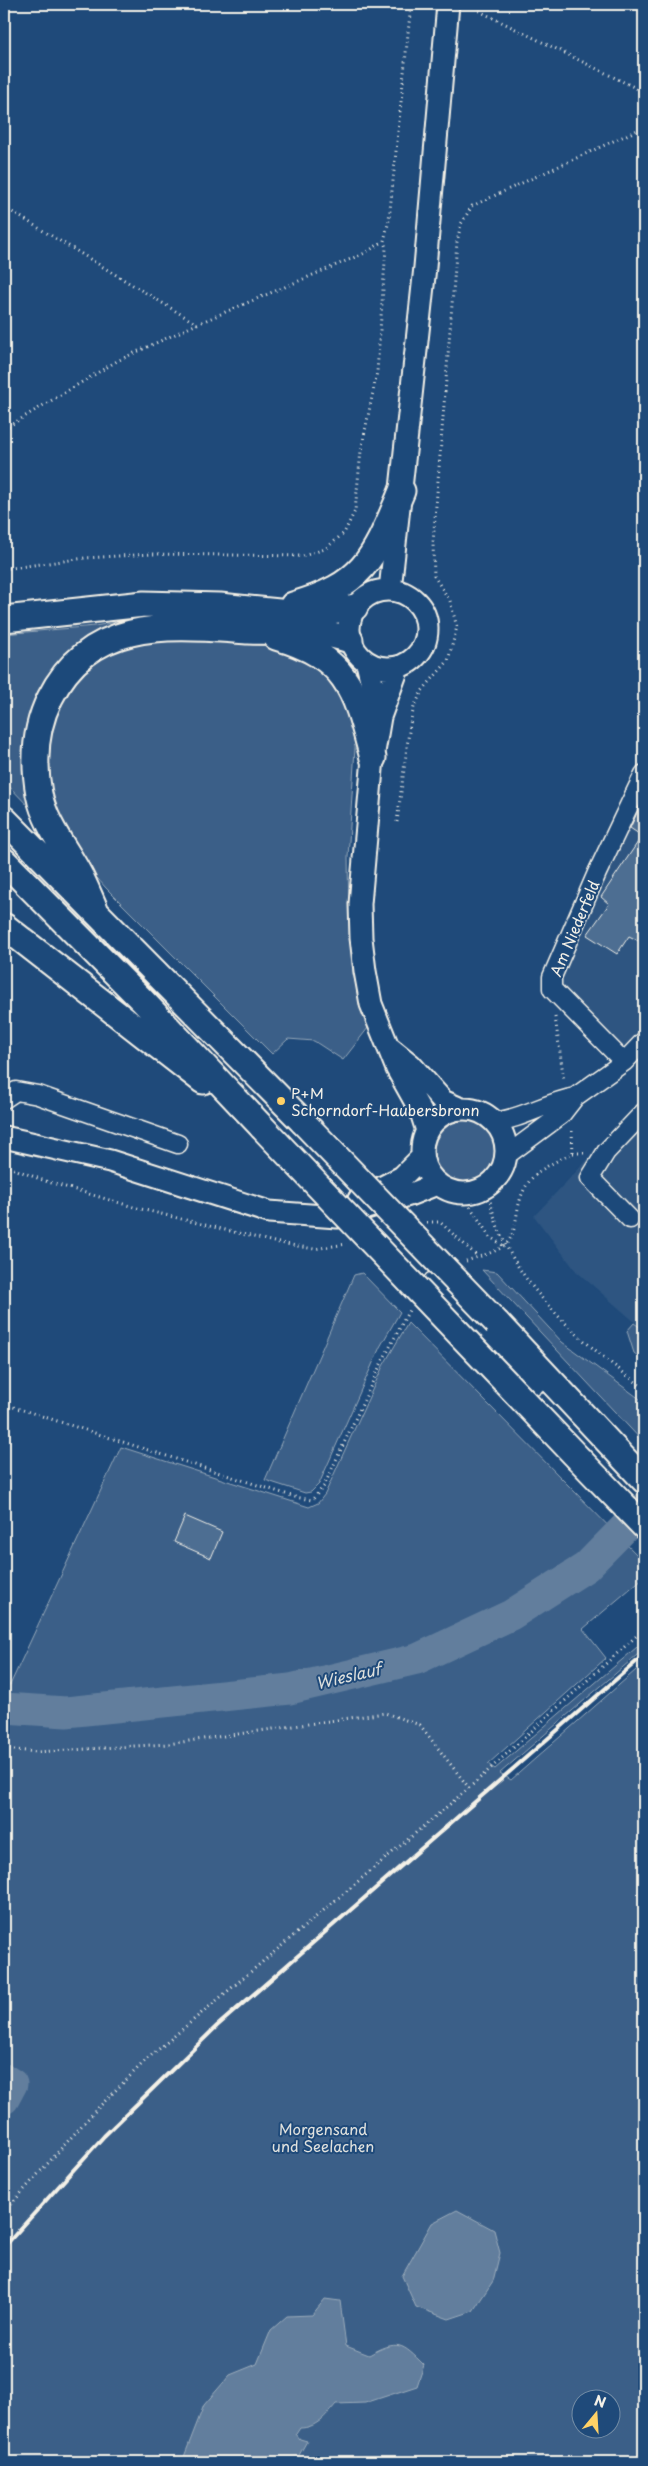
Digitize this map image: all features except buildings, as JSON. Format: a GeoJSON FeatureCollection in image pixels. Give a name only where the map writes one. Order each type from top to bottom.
{"type":"FeatureCollection","features":[{"type":"Feature","properties":{"kind":"highway"},"geometry":{"type":"LineString","coordinates":[[257,621],[282,608],[326,595],[346,584],[376,550],[402,491]]}},
{"type":"Feature","properties":{"kind":"highway"},"geometry":{"type":"LineString","coordinates":[[4,619],[144,604],[257,621],[350,640]]}},
{"type":"Feature","properties":{"kind":"highway"},"geometry":{"type":"LineString","coordinates":[[95,909],[80,876],[47,820],[39,795],[36,763],[38,732],[45,708],[56,686],[72,666],[92,647],[118,636],[146,629],[257,621],[355,607]]}},
{"type":"Feature","properties":{"kind":"highway"},"geometry":{"type":"LineString","coordinates":[[257,621],[329,661],[347,681],[359,705],[372,758]]}},
{"type":"Feature","properties":{"kind":"highway"},"geometry":{"type":"LineString","coordinates":[[4,819],[95,909],[476,1302],[644,1480]]}},
{"type":"Feature","properties":{"kind":"highway"},"geometry":{"type":"LineString","coordinates":[[4,861],[142,1000],[644,1526]]}},
{"type":"Feature","properties":{"kind":"highway"},"geometry":{"type":"LineString","coordinates":[[4,926],[127,1024],[262,1127]]}},
{"type":"Feature","properties":{"kind":"main road"},"geometry":{"type":"LineString","coordinates":[[390,590],[425,267],[448,4]]}},
{"type":"Feature","properties":{"kind":"main road"},"geometry":{"type":"LineString","coordinates":[[390,590],[402,593],[413,599],[421,609],[426,620],[427,632],[424,644],[418,655],[409,663],[398,668],[382,669],[367,663],[360,657],[350,640],[350,617],[355,607],[371,594],[390,590]]}},
{"type":"Feature","properties":{"kind":"main road"},"geometry":{"type":"LineString","coordinates":[[367,663],[380,717]]}},
{"type":"Feature","properties":{"kind":"main road"},"geometry":{"type":"LineString","coordinates":[[398,668],[380,717],[372,758],[360,904],[361,938],[364,971],[372,1004],[387,1046],[397,1069],[421,1112],[427,1131]]}},
{"type":"Feature","properties":{"kind":"main road"},"geometry":{"type":"LineString","coordinates":[[387,1046],[411,1065],[443,1100],[461,1109],[479,1112],[494,1122],[506,1142],[507,1155],[504,1168],[496,1180],[488,1187],[476,1192],[462,1194],[437,1184],[426,1170],[422,1156],[423,1141],[427,1131],[437,1119],[451,1111],[461,1109]]}},
{"type":"Feature","properties":{"kind":"main road"},"geometry":{"type":"LineString","coordinates":[[4,1137],[110,1161],[269,1212],[311,1213],[337,1217],[408,1196],[437,1184]]}},
{"type":"Feature","properties":{"kind":"main road"},"geometry":{"type":"LineString","coordinates":[[311,1213],[370,1195],[402,1177],[422,1156]]}},
{"type":"Feature","properties":{"kind":"street","name":"Am Niederfeld"},"geometry":{"type":"LineString","coordinates":[[624,1062],[552,990],[552,977],[597,873],[644,774]]}},
{"type":"Feature","properties":{"kind":"street"},"geometry":{"type":"LineString","coordinates":[[507,1155],[561,1116],[575,1097],[624,1062],[644,1041]]}},
{"type":"Feature","properties":{"kind":"street"},"geometry":{"type":"LineString","coordinates":[[4,1099],[16,1091],[38,1095],[178,1144]]}},
{"type":"Feature","properties":{"kind":"street"},"geometry":{"type":"LineString","coordinates":[[494,1122],[509,1120],[555,1101],[575,1097]]}},
{"type":"Feature","properties":{"kind":"street"},"geometry":{"type":"LineString","coordinates":[[630,1219],[590,1178],[606,1152],[644,1112]]}},
{"type":"Feature","properties":{"kind":"street"},"geometry":{"type":"LineString","coordinates":[[433,1281],[534,1386]]}},
{"type":"Feature","properties":{"kind":"path"},"geometry":{"type":"LineString","coordinates":[[4,569],[85,558],[152,554],[303,556],[325,550],[344,533],[355,512],[361,451],[377,372],[386,248],[384,241],[389,220],[411,4]]}},
{"type":"Feature","properties":{"kind":"path"},"geometry":{"type":"LineString","coordinates":[[479,12],[644,92]]}},
{"type":"Feature","properties":{"kind":"path"},"geometry":{"type":"LineString","coordinates":[[397,822],[414,707],[422,691],[448,661],[457,627],[450,601],[434,576],[433,543],[454,271],[461,224],[472,206],[644,127]]}},
{"type":"Feature","properties":{"kind":"path"},"geometry":{"type":"LineString","coordinates":[[4,207],[198,324]]}},
{"type":"Feature","properties":{"kind":"path"},"geometry":{"type":"LineString","coordinates":[[4,429],[117,361],[198,324],[365,254],[384,241]]}},
{"type":"Feature","properties":{"kind":"path"},"geometry":{"type":"LineString","coordinates":[[552,990],[564,1081]]}},
{"type":"Feature","properties":{"kind":"path"},"geometry":{"type":"LineString","coordinates":[[460,1264],[505,1246],[516,1228],[520,1194],[529,1179],[542,1168],[573,1153],[572,1131]]}},
{"type":"Feature","properties":{"kind":"path"},"geometry":{"type":"LineString","coordinates":[[488,1187],[490,1202],[505,1246],[544,1300],[572,1331],[607,1361],[644,1388]]}},
{"type":"Feature","properties":{"kind":"path"},"geometry":{"type":"LineString","coordinates":[[462,1194],[490,1237],[505,1246]]}},
{"type":"Feature","properties":{"kind":"path"},"geometry":{"type":"LineString","coordinates":[[4,1404],[312,1500],[324,1486],[379,1368],[409,1309],[433,1281]]}},
{"type":"Feature","properties":{"kind":"path"},"geometry":{"type":"LineString","coordinates":[[4,2212],[94,2112],[147,2060],[469,1788],[644,1629]]}},
{"type":"Feature","properties":{"kind":"path"},"geometry":{"type":"LineString","coordinates":[[4,1749],[37,1752],[168,1744],[385,1713],[420,1726],[469,1788]]}},
{"type":"Feature","properties":{"kind":"shaded area"},"geometry":{"type":"Polygon","coordinates":[[[644,782],[644,1069],[558,983],[644,782]]]}},
{"type":"Feature","properties":{"kind":"shaded area"},"geometry":{"type":"Polygon","coordinates":[[[644,1100],[644,1330],[576,1271],[534,1216],[644,1100]]]}},
{"type":"Feature","properties":{"kind":"shaded area"},"geometry":{"type":"Polygon","coordinates":[[[457,2210],[494,2230],[500,2253],[493,2281],[473,2311],[449,2319],[416,2307],[402,2276],[432,2223],[457,2210]]]}},
{"type":"Feature","properties":{"kind":"shaded area"},"geometry":{"type":"Polygon","coordinates":[[[325,2299],[340,2301],[346,2346],[369,2355],[393,2345],[399,2346],[405,2348],[417,2358],[424,2365],[417,2386],[365,2403],[336,2404],[316,2424],[300,2428],[296,2434],[300,2439],[307,2441],[298,2457],[289,2462],[182,2462],[204,2405],[230,2375],[257,2364],[271,2330],[287,2316],[312,2315],[325,2299]]]}},
{"type":"Feature","properties":{"kind":"green space"},"geometry":{"type":"Polygon","coordinates":[[[143,617],[103,630],[62,665],[34,812],[4,781],[4,634],[95,626],[143,617]]]}},
{"type":"Feature","properties":{"kind":"green space"},"geometry":{"type":"Polygon","coordinates":[[[153,641],[225,642],[270,646],[306,654],[343,686],[356,733],[348,857],[349,922],[353,974],[368,1028],[343,1060],[314,1041],[288,1039],[272,1054],[106,888],[88,868],[63,830],[55,808],[48,763],[49,740],[54,718],[63,698],[76,679],[110,650],[153,641]]]}},
{"type":"Feature","properties":{"kind":"green space"},"geometry":{"type":"Polygon","coordinates":[[[466,1120],[478,1122],[489,1129],[496,1140],[498,1152],[496,1164],[489,1175],[478,1182],[466,1184],[454,1182],[443,1175],[436,1164],[434,1152],[436,1140],[443,1129],[454,1122],[466,1120]]]}},
{"type":"Feature","properties":{"kind":"green space"},"geometry":{"type":"Polygon","coordinates":[[[482,1270],[497,1272],[562,1342],[644,1402],[644,1443],[482,1270]]]}},
{"type":"Feature","properties":{"kind":"green space"},"geometry":{"type":"Polygon","coordinates":[[[362,1273],[400,1312],[380,1347],[319,1484],[311,1492],[305,1493],[265,1480],[354,1275],[362,1273]]]}},
{"type":"Feature","properties":{"kind":"green space","name":"Morgensand und Seelachen"},"geometry":{"type":"Polygon","coordinates":[[[408,1323],[644,1562],[644,1577],[583,1629],[606,1658],[488,1764],[495,1769],[644,1641],[644,1649],[500,1773],[511,1780],[644,1663],[644,2462],[4,2462],[4,1685],[10,1685],[121,1447],[309,1507],[318,1503],[325,1494],[383,1366],[408,1323]]]}},
{"type":"Feature","properties":{"kind":"green space"},"geometry":{"type":"Polygon","coordinates":[[[634,1323],[644,1330],[644,1361],[634,1353],[627,1331],[634,1323]]]}},
{"type":"Feature","properties":{"kind":"waterway","name":"Wieslauf"},"geometry":{"type":"LineString","coordinates":[[4,1708],[66,1712],[290,1689],[417,1659],[511,1615],[586,1567],[644,1508]]}},
{"type":"Feature","properties":{"kind":"waterway","name":"Wieslauf"},"geometry":{"type":"LineString","coordinates":[[4,2079],[12,2084],[4,2099]]}},
{"type":"Feature","properties":{"kind":"railway"},"geometry":{"type":"LineString","coordinates":[[4,2247],[104,2136],[217,2026],[644,1655]]}},
{"type":"Feature","properties":{"kind":"place","name":"P+M Schorndorf-Haubersbronn"},"geometry":{"type":"Point","coordinates":[281,1101]}}]}
